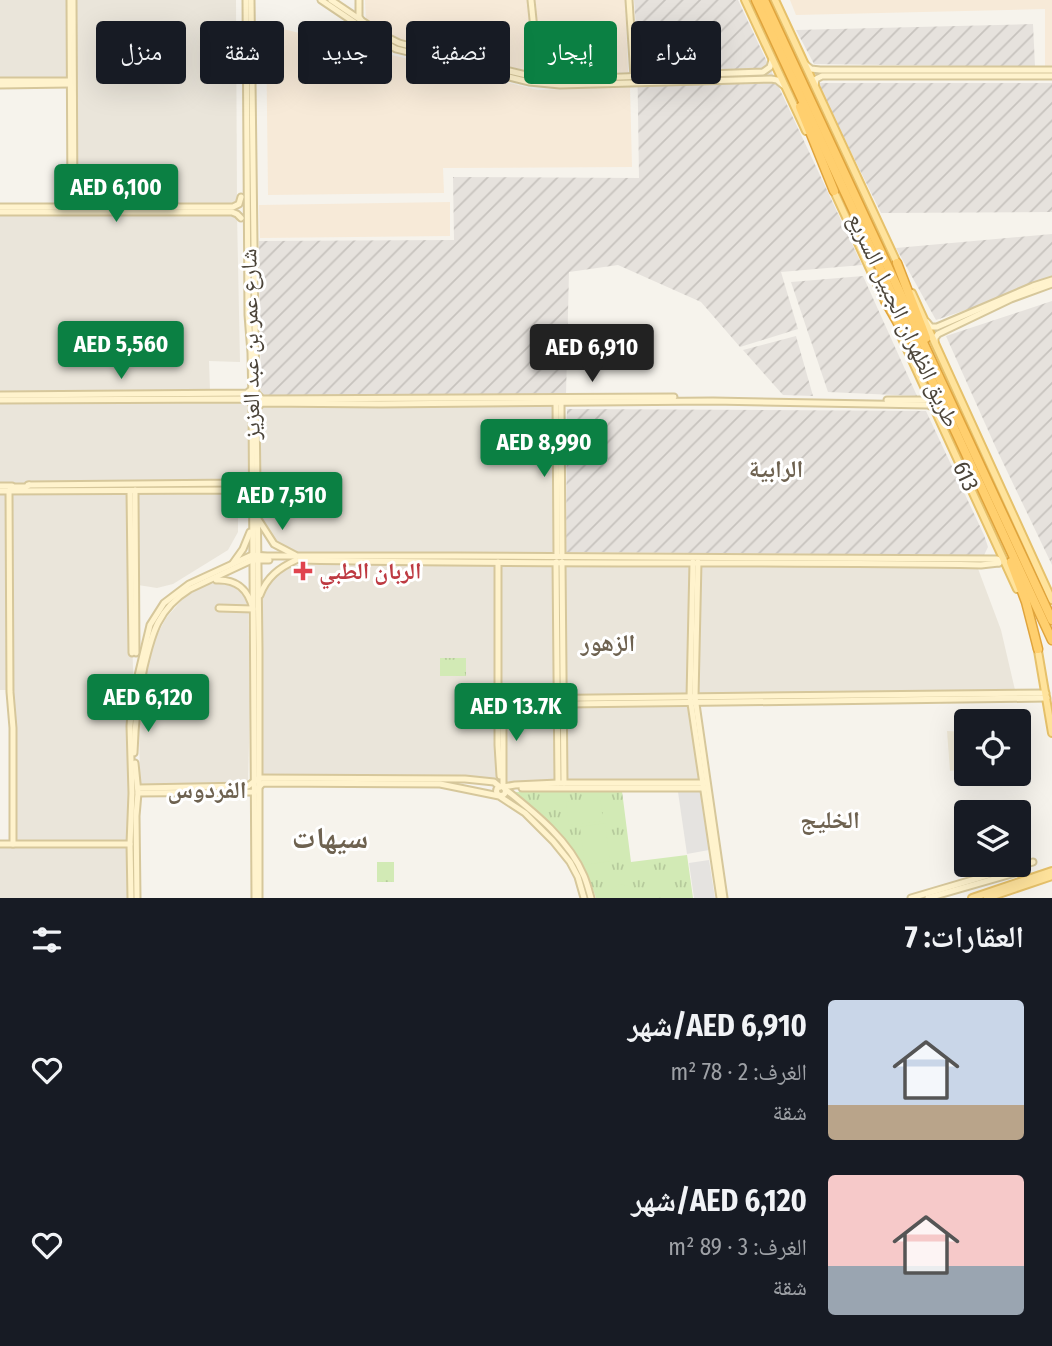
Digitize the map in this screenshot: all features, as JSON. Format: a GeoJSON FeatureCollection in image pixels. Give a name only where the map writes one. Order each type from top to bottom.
{"type":"FeatureCollection","features":[{"type":"Feature","properties":{"kind":"highway","name":"طريق الظهران الجبيل السريع"},"geometry":{"type":"LineString","coordinates":[[756,0],[1052,640]]}},
{"type":"Feature","properties":{"kind":"highway","name":"طريق الظهران الجبيل السريع"},"geometry":{"type":"LineString","coordinates":[[764,0],[958,418],[1048,601],[1052,618]]}},
{"type":"Feature","properties":{"kind":"highway"},"geometry":{"type":"LineString","coordinates":[[763,13],[834,191]]}},
{"type":"Feature","properties":{"kind":"highway"},"geometry":{"type":"LineString","coordinates":[[897,263],[958,418]]}},
{"type":"Feature","properties":{"kind":"highway"},"geometry":{"type":"LineString","coordinates":[[886,302],[941,400]]}},
{"type":"Feature","properties":{"kind":"highway"},"geometry":{"type":"LineString","coordinates":[[988,500],[1026,602],[1038,649]]}},
{"type":"Feature","properties":{"kind":"main road","name":"613"},"geometry":{"type":"LineString","coordinates":[[745,0],[1013,578],[1038,649],[1052,733]]}},
{"type":"Feature","properties":{"kind":"main road"},"geometry":{"type":"LineString","coordinates":[[775,0],[924,319],[1048,601]]}},
{"type":"Feature","properties":{"kind":"main road"},"geometry":{"type":"LineString","coordinates":[[972,898],[1052,871]]}},
{"type":"Feature","properties":{"kind":"main road"},"geometry":{"type":"LineString","coordinates":[[987,898],[1052,876]]}},
{"type":"Feature","properties":{"kind":"street"},"geometry":{"type":"LineString","coordinates":[[71,0],[72,208]]}},
{"type":"Feature","properties":{"kind":"street","name":"شارع عمر بن عبد العزيز"},"geometry":{"type":"LineString","coordinates":[[249,0],[248,315],[256,449],[253,608],[257,898]]}},
{"type":"Feature","properties":{"kind":"street","name":"شارع عمر بن عبد العزيز"},"geometry":{"type":"LineString","coordinates":[[249,0],[257,394],[251,473],[255,520]]}},
{"type":"Feature","properties":{"kind":"street"},"geometry":{"type":"LineString","coordinates":[[321,0],[385,43],[406,52]]}},
{"type":"Feature","properties":{"kind":"street"},"geometry":{"type":"LineString","coordinates":[[359,0],[360,20]]}},
{"type":"Feature","properties":{"kind":"street"},"geometry":{"type":"LineString","coordinates":[[531,0],[533,21]]}},
{"type":"Feature","properties":{"kind":"street"},"geometry":{"type":"LineString","coordinates":[[629,0],[631,31]]}},
{"type":"Feature","properties":{"kind":"street"},"geometry":{"type":"LineString","coordinates":[[332,1],[390,39],[406,45]]}},
{"type":"Feature","properties":{"kind":"street"},"geometry":{"type":"LineString","coordinates":[[351,13],[356,14],[359,10]]}},
{"type":"Feature","properties":{"kind":"street"},"geometry":{"type":"LineString","coordinates":[[763,72],[770,67],[772,57]]}},
{"type":"Feature","properties":{"kind":"street"},"geometry":{"type":"LineString","coordinates":[[804,63],[821,73],[1052,76]]}},
{"type":"Feature","properties":{"kind":"street"},"geometry":{"type":"LineString","coordinates":[[1007,76],[1004,75],[1005,72],[1024,70]]}},
{"type":"Feature","properties":{"kind":"street"},"geometry":{"type":"LineString","coordinates":[[815,86],[821,73],[1052,70]]}},
{"type":"Feature","properties":{"kind":"street"},"geometry":{"type":"LineString","coordinates":[[721,74],[774,73],[771,79]]}},
{"type":"Feature","properties":{"kind":"street"},"geometry":{"type":"LineString","coordinates":[[510,77],[552,85],[771,79],[785,86]]}},
{"type":"Feature","properties":{"kind":"street"},"geometry":{"type":"LineString","coordinates":[[0,83],[71,82]]}},
{"type":"Feature","properties":{"kind":"street"},"geometry":{"type":"LineString","coordinates":[[0,210],[233,207],[239,204],[241,197]]}},
{"type":"Feature","properties":{"kind":"street"},"geometry":{"type":"LineString","coordinates":[[72,208],[232,212],[241,218]]}},
{"type":"Feature","properties":{"kind":"street"},"geometry":{"type":"LineString","coordinates":[[924,319],[931,327],[937,327],[1033,285],[1052,282]]}},
{"type":"Feature","properties":{"kind":"street"},"geometry":{"type":"LineString","coordinates":[[935,346],[938,334],[1052,282]]}},
{"type":"Feature","properties":{"kind":"street"},"geometry":{"type":"LineString","coordinates":[[0,395],[247,393],[252,388]]}},
{"type":"Feature","properties":{"kind":"street"},"geometry":{"type":"LineString","coordinates":[[74,400],[97,397],[97,394]]}},
{"type":"Feature","properties":{"kind":"street"},"geometry":{"type":"LineString","coordinates":[[119,400],[120,396],[145,394]]}},
{"type":"Feature","properties":{"kind":"street"},"geometry":{"type":"LineString","coordinates":[[257,394],[262,398],[643,397],[925,400],[929,394]]}},
{"type":"Feature","properties":{"kind":"street"},"geometry":{"type":"LineString","coordinates":[[278,404],[279,401],[298,398]]}},
{"type":"Feature","properties":{"kind":"street"},"geometry":{"type":"LineString","coordinates":[[0,400],[245,399],[254,406],[713,401],[929,404],[935,408]]}},
{"type":"Feature","properties":{"kind":"street"},"geometry":{"type":"LineString","coordinates":[[559,402],[561,783]]}},
{"type":"Feature","properties":{"kind":"street"},"geometry":{"type":"LineString","coordinates":[[0,486],[243,482],[251,473]]}},
{"type":"Feature","properties":{"kind":"street"},"geometry":{"type":"LineString","coordinates":[[242,490],[243,482]]}},
{"type":"Feature","properties":{"kind":"street"},"geometry":{"type":"LineString","coordinates":[[13,844],[9,491],[12,487],[29,485]]}},
{"type":"Feature","properties":{"kind":"street"},"geometry":{"type":"LineString","coordinates":[[0,491],[242,490],[248,492],[252,498]]}},
{"type":"Feature","properties":{"kind":"street"},"geometry":{"type":"LineString","coordinates":[[132,491],[134,653]]}},
{"type":"Feature","properties":{"kind":"street"},"geometry":{"type":"LineString","coordinates":[[255,520],[274,544],[297,558]]}},
{"type":"Feature","properties":{"kind":"street"},"geometry":{"type":"LineString","coordinates":[[232,564],[247,541],[255,520]]}},
{"type":"Feature","properties":{"kind":"street"},"geometry":{"type":"LineString","coordinates":[[131,898],[130,726],[132,701],[150,625],[159,609],[172,596],[189,584],[232,564],[255,557],[394,562],[471,559],[483,559],[559,559],[997,559],[1000,561],[997,565],[981,565],[559,559],[498,562],[483,559]]}},
{"type":"Feature","properties":{"kind":"street"},"geometry":{"type":"LineString","coordinates":[[137,898],[138,790],[134,753],[136,707],[152,634],[161,617],[190,589],[255,557]]}},
{"type":"Feature","properties":{"kind":"street","name":"شارع عمر بن عبد العزيز"},"geometry":{"type":"LineString","coordinates":[[255,557],[258,598],[257,898]]}},
{"type":"Feature","properties":{"kind":"street"},"geometry":{"type":"LineString","coordinates":[[258,598],[272,575],[297,558]]}},
{"type":"Feature","properties":{"kind":"street"},"geometry":{"type":"LineString","coordinates":[[498,562],[503,788]]}},
{"type":"Feature","properties":{"kind":"street"},"geometry":{"type":"LineString","coordinates":[[696,562],[693,700],[722,898]]}},
{"type":"Feature","properties":{"kind":"street"},"geometry":{"type":"LineString","coordinates":[[209,581],[220,579],[238,583],[250,598],[253,608],[219,608]]}},
{"type":"Feature","properties":{"kind":"street"},"geometry":{"type":"LineString","coordinates":[[0,692],[10,692]]}},
{"type":"Feature","properties":{"kind":"street"},"geometry":{"type":"LineString","coordinates":[[500,702],[1046,696]]}},
{"type":"Feature","properties":{"kind":"street"},"geometry":{"type":"LineString","coordinates":[[138,790],[465,779],[495,782],[554,832],[572,853],[584,876],[591,898]]}},
{"type":"Feature","properties":{"kind":"street"},"geometry":{"type":"LineString","coordinates":[[138,790],[237,792],[263,783],[440,784],[499,796],[525,813],[553,841],[570,862],[584,898]]}},
{"type":"Feature","properties":{"kind":"street"},"geometry":{"type":"LineString","coordinates":[[499,796],[496,791],[515,785],[705,785]]}},
{"type":"Feature","properties":{"kind":"street"},"geometry":{"type":"LineString","coordinates":[[503,788],[705,785]]}},
{"type":"Feature","properties":{"kind":"street"},"geometry":{"type":"LineString","coordinates":[[237,792],[250,798],[255,806]]}},
{"type":"Feature","properties":{"kind":"street"},"geometry":{"type":"LineString","coordinates":[[0,844],[130,844]]}},
{"type":"Feature","properties":{"kind":"street"},"geometry":{"type":"LineString","coordinates":[[911,898],[1029,863],[1022,871],[928,898]]}},
{"type":"Feature","properties":{"kind":"shaded area"},"geometry":{"type":"Polygon","coordinates":[[[0,0],[69,0],[71,78],[0,78],[0,0]]]}},
{"type":"Feature","properties":{"kind":"shaded area"},"geometry":{"type":"Polygon","coordinates":[[[75,0],[236,0],[236,21],[200,21],[200,84],[236,84],[237,203],[233,206],[80,206],[77,202],[75,0]]]}},
{"type":"Feature","properties":{"kind":"shaded area"},"geometry":{"type":"Polygon","coordinates":[[[365,0],[625,0],[628,72],[617,72],[617,21],[524,21],[524,70],[510,67],[510,21],[406,21],[406,42],[392,37],[392,21],[366,21],[365,0]]]}},
{"type":"Feature","properties":{"kind":"shaded area"},"geometry":{"type":"Polygon","coordinates":[[[634,0],[738,0],[862,265],[781,272],[798,329],[740,347],[701,302],[618,265],[569,272],[566,395],[261,395],[259,241],[454,240],[453,177],[639,178],[638,84],[721,84],[721,21],[636,21],[634,0]]]}},
{"type":"Feature","properties":{"kind":"shaded area"},"geometry":{"type":"Polygon","coordinates":[[[790,0],[1052,0],[1052,66],[1045,66],[1045,9],[796,15],[790,0]]]}},
{"type":"Feature","properties":{"kind":"shaded area"},"geometry":{"type":"Polygon","coordinates":[[[1033,24],[1035,67],[814,64],[796,30],[1033,24]]]}},
{"type":"Feature","properties":{"kind":"shaded area"},"geometry":{"type":"Polygon","coordinates":[[[284,29],[298,33],[298,84],[392,84],[392,55],[406,58],[406,84],[510,83],[538,90],[630,87],[632,167],[443,168],[444,193],[268,195],[267,84],[284,84],[284,29]]]}},
{"type":"Feature","properties":{"kind":"shaded area"},"geometry":{"type":"Polygon","coordinates":[[[817,83],[1052,83],[1052,212],[881,213],[817,83]]]}},
{"type":"Feature","properties":{"kind":"shaded area"},"geometry":{"type":"Polygon","coordinates":[[[450,202],[450,236],[260,238],[259,205],[450,202]]]}},
{"type":"Feature","properties":{"kind":"shaded area"},"geometry":{"type":"Polygon","coordinates":[[[0,214],[237,214],[240,362],[209,361],[210,391],[0,393],[0,214]]]}},
{"type":"Feature","properties":{"kind":"shaded area"},"geometry":{"type":"Polygon","coordinates":[[[1052,234],[1052,281],[936,320],[896,248],[1052,234]]]}},
{"type":"Feature","properties":{"kind":"shaded area"},"geometry":{"type":"Polygon","coordinates":[[[863,276],[917,396],[828,392],[791,282],[863,276]]]}},
{"type":"Feature","properties":{"kind":"shaded area"},"geometry":{"type":"Polygon","coordinates":[[[1052,301],[1052,565],[946,336],[1052,301]]]}},
{"type":"Feature","properties":{"kind":"shaded area"},"geometry":{"type":"Polygon","coordinates":[[[796,336],[813,396],[783,395],[743,350],[796,336]]]}},
{"type":"Feature","properties":{"kind":"shaded area"},"geometry":{"type":"Polygon","coordinates":[[[0,403],[249,403],[249,476],[244,481],[0,485],[0,403]]]}},
{"type":"Feature","properties":{"kind":"shaded area"},"geometry":{"type":"Polygon","coordinates":[[[555,406],[555,528],[552,553],[300,554],[286,550],[274,542],[261,521],[259,407],[555,406]]]}},
{"type":"Feature","properties":{"kind":"shaded area"},"geometry":{"type":"Polygon","coordinates":[[[567,409],[926,411],[988,547],[984,555],[566,552],[567,409]]]}},
{"type":"Feature","properties":{"kind":"shaded area"},"geometry":{"type":"Polygon","coordinates":[[[128,493],[133,668],[129,842],[15,842],[13,495],[128,493]]]}},
{"type":"Feature","properties":{"kind":"shaded area"},"geometry":{"type":"Polygon","coordinates":[[[238,493],[238,532],[228,550],[173,584],[157,588],[138,585],[137,494],[238,493]]]}},
{"type":"Feature","properties":{"kind":"shaded area"},"geometry":{"type":"Polygon","coordinates":[[[0,494],[7,494],[8,690],[0,690],[0,494]]]}},
{"type":"Feature","properties":{"kind":"shaded area"},"geometry":{"type":"Polygon","coordinates":[[[497,564],[496,778],[260,776],[260,600],[266,586],[276,575],[296,565],[497,564]]]}},
{"type":"Feature","properties":{"kind":"shaded area"},"geometry":{"type":"Polygon","coordinates":[[[564,564],[690,566],[689,696],[565,696],[564,564]]]}},
{"type":"Feature","properties":{"kind":"shaded area"},"geometry":{"type":"Polygon","coordinates":[[[501,565],[553,565],[555,569],[555,697],[501,697],[501,565]]]}},
{"type":"Feature","properties":{"kind":"shaded area"},"geometry":{"type":"Polygon","coordinates":[[[698,566],[977,566],[1001,630],[1015,690],[699,694],[698,566]]]}},
{"type":"Feature","properties":{"kind":"shaded area"},"geometry":{"type":"Polygon","coordinates":[[[222,583],[243,594],[248,604],[248,785],[140,787],[139,725],[149,658],[156,637],[166,618],[190,593],[209,584],[222,583]]]}},
{"type":"Feature","properties":{"kind":"shaded area"},"geometry":{"type":"Polygon","coordinates":[[[690,703],[700,779],[565,782],[565,706],[690,703]]]}},
{"type":"Feature","properties":{"kind":"shaded area"},"geometry":{"type":"Polygon","coordinates":[[[555,705],[556,781],[505,782],[505,706],[555,705]]]}},
{"type":"Feature","properties":{"kind":"shaded area"},"geometry":{"type":"Polygon","coordinates":[[[947,731],[954,731],[954,770],[950,771],[947,731]]]}},
{"type":"Feature","properties":{"kind":"shaded area"},"geometry":{"type":"Polygon","coordinates":[[[701,791],[709,850],[687,854],[678,792],[701,791]]]}},
{"type":"Feature","properties":{"kind":"shaded area"},"geometry":{"type":"Polygon","coordinates":[[[129,846],[129,898],[0,898],[0,848],[129,846]]]}},
{"type":"Feature","properties":{"kind":"shaded area"},"geometry":{"type":"Polygon","coordinates":[[[709,860],[715,898],[694,898],[689,863],[709,860]]]}},
{"type":"Feature","properties":{"kind":"green space"},"geometry":{"type":"Polygon","coordinates":[[[440,658],[466,658],[466,676],[440,676],[440,658]]]}},
{"type":"Feature","properties":{"kind":"green space"},"geometry":{"type":"Polygon","coordinates":[[[622,791],[631,862],[687,855],[693,898],[596,898],[574,851],[541,815],[514,792],[622,791]]]}},
{"type":"Feature","properties":{"kind":"green space"},"geometry":{"type":"Polygon","coordinates":[[[600,797],[603,821],[569,825],[566,802],[600,797]]]}},
{"type":"Feature","properties":{"kind":"green space"},"geometry":{"type":"Polygon","coordinates":[[[605,823],[610,861],[585,865],[580,827],[605,823]]]}},
{"type":"Feature","properties":{"kind":"green space"},"geometry":{"type":"Polygon","coordinates":[[[377,862],[394,862],[394,882],[377,882],[377,862]]]}},
{"type":"Feature","properties":{"kind":"green space"},"geometry":{"type":"Polygon","coordinates":[[[618,885],[633,888],[642,893],[643,898],[608,898],[612,889],[618,885]]]}},
{"type":"Feature","properties":{"kind":"place","name":"الربان الطبي"},"geometry":{"type":"Point","coordinates":[303,571]}},
{"type":"Feature","properties":{"kind":"district","name":"الرابية"},"geometry":{"type":"Point","coordinates":[776,469]}},
{"type":"Feature","properties":{"kind":"district","name":"الزهور"},"geometry":{"type":"Point","coordinates":[608,643]}},
{"type":"Feature","properties":{"kind":"district","name":"الفردوس"},"geometry":{"type":"Point","coordinates":[207,790]}},
{"type":"Feature","properties":{"kind":"district","name":"الخليج"},"geometry":{"type":"Point","coordinates":[830,820]}},
{"type":"Feature","properties":{"kind":"district","name":"سيهات"},"geometry":{"type":"Point","coordinates":[330,838]}}]}
